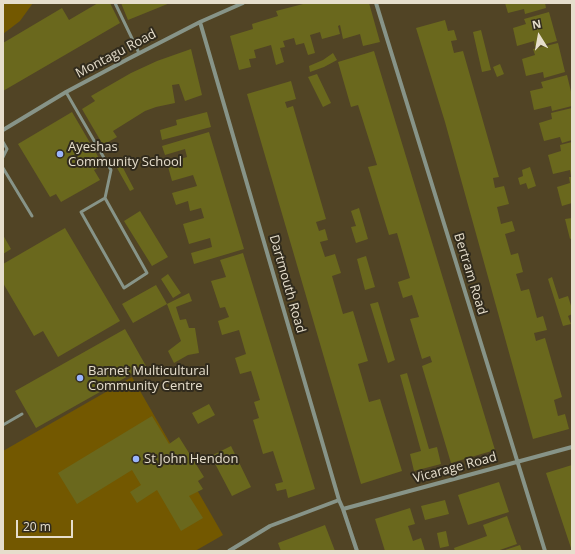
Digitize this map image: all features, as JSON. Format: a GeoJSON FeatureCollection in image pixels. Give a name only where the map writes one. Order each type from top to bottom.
{"type":"FeatureCollection","features":[{"type":"Feature","properties":{"kind":"street","name":"Montagu Road"},"geometry":{"type":"LineString","coordinates":[[3,130],[66,92],[139,53],[200,22],[242,3]]}},
{"type":"Feature","properties":{"kind":"street","name":"Bertram Road"},"geometry":{"type":"LineString","coordinates":[[376,3],[545,551]]}},
{"type":"Feature","properties":{"kind":"street","name":"Dartmouth Road"},"geometry":{"type":"LineString","coordinates":[[200,22],[339,500],[357,551]]}},
{"type":"Feature","properties":{"kind":"street","name":"Vicarage Road"},"geometry":{"type":"LineString","coordinates":[[343,509],[572,447]]}},
{"type":"Feature","properties":{"kind":"street"},"geometry":{"type":"LineString","coordinates":[[229,551],[270,526],[339,500]]}},
{"type":"Feature","properties":{"kind":"lane"},"geometry":{"type":"LineString","coordinates":[[115,3],[139,53]]}},
{"type":"Feature","properties":{"kind":"lane"},"geometry":{"type":"LineString","coordinates":[[66,92],[111,170],[105,198],[147,273],[124,288],[81,212],[105,198]]}},
{"type":"Feature","properties":{"kind":"lane"},"geometry":{"type":"LineString","coordinates":[[3,142],[7,149],[3,157]]}},
{"type":"Feature","properties":{"kind":"lane"},"geometry":{"type":"LineString","coordinates":[[3,168],[32,216]]}},
{"type":"Feature","properties":{"kind":"lane"},"geometry":{"type":"LineString","coordinates":[[3,425],[22,414]]}},
{"type":"Feature","properties":{"kind":"shaded area"},"geometry":{"type":"Polygon","coordinates":[[[3,3],[33,3],[20,21],[3,34],[3,3]]]}},
{"type":"Feature","properties":{"kind":"shaded area"},"geometry":{"type":"Polygon","coordinates":[[[132,377],[223,535],[195,551],[3,551],[3,451],[132,377]]]}},
{"type":"Feature","properties":{"kind":"building"},"geometry":{"type":"Polygon","coordinates":[[[98,3],[110,3],[120,23],[3,91],[3,43],[62,8],[69,20],[98,3]]]}},
{"type":"Feature","properties":{"kind":"building"},"geometry":{"type":"Polygon","coordinates":[[[121,3],[170,3],[128,20],[121,3]]]}},
{"type":"Feature","properties":{"kind":"building"},"geometry":{"type":"Polygon","coordinates":[[[302,3],[369,3],[380,42],[363,46],[360,34],[343,39],[340,25],[338,26],[340,34],[322,39],[320,32],[310,35],[315,53],[308,55],[304,43],[296,45],[294,38],[283,41],[285,47],[280,48],[284,62],[276,65],[271,45],[254,50],[256,58],[249,59],[251,67],[239,70],[230,36],[253,29],[252,24],[278,16],[276,11],[303,4],[302,3]]]}},
{"type":"Feature","properties":{"kind":"building"},"geometry":{"type":"Polygon","coordinates":[[[505,3],[545,3],[546,8],[525,14],[524,9],[508,13],[505,3]]]}},
{"type":"Feature","properties":{"kind":"building"},"geometry":{"type":"Polygon","coordinates":[[[549,12],[557,41],[535,47],[534,41],[517,46],[513,28],[526,24],[524,19],[549,12]]]}},
{"type":"Feature","properties":{"kind":"building"},"geometry":{"type":"Polygon","coordinates":[[[445,20],[448,31],[454,30],[457,40],[451,41],[454,53],[463,51],[499,177],[493,178],[495,188],[504,186],[509,204],[497,207],[501,224],[512,221],[515,231],[505,234],[511,255],[518,253],[523,272],[516,274],[521,291],[529,289],[537,318],[543,316],[547,330],[534,333],[536,341],[545,338],[562,397],[554,400],[558,416],[565,414],[569,429],[533,439],[445,122],[416,28],[445,20]]]}},
{"type":"Feature","properties":{"kind":"building"},"geometry":{"type":"Polygon","coordinates":[[[481,30],[491,70],[482,72],[473,32],[481,30]]]}},
{"type":"Feature","properties":{"kind":"building"},"geometry":{"type":"Polygon","coordinates":[[[558,43],[565,72],[544,78],[543,72],[526,76],[522,59],[535,55],[533,49],[558,43]]]}},
{"type":"Feature","properties":{"kind":"building"},"geometry":{"type":"Polygon","coordinates":[[[191,49],[202,95],[185,101],[179,84],[172,85],[175,103],[145,111],[113,131],[117,137],[103,145],[82,109],[95,101],[91,96],[131,73],[157,61],[191,49]]]}},
{"type":"Feature","properties":{"kind":"building"},"geometry":{"type":"Polygon","coordinates":[[[374,51],[495,450],[451,463],[422,366],[432,362],[430,356],[422,359],[410,319],[419,317],[412,295],[403,298],[398,282],[410,278],[397,233],[389,235],[368,167],[377,165],[358,105],[351,107],[338,62],[374,51]]]}},
{"type":"Feature","properties":{"kind":"building"},"geometry":{"type":"Polygon","coordinates":[[[333,53],[337,60],[310,72],[309,66],[323,60],[333,53]]]}},
{"type":"Feature","properties":{"kind":"building"},"geometry":{"type":"Polygon","coordinates":[[[500,64],[504,74],[497,77],[493,67],[500,64]]]}},
{"type":"Feature","properties":{"kind":"building"},"geometry":{"type":"Polygon","coordinates":[[[317,74],[331,103],[323,107],[308,77],[317,74]]]}},
{"type":"Feature","properties":{"kind":"building"},"geometry":{"type":"Polygon","coordinates":[[[567,75],[572,96],[572,106],[552,111],[551,106],[534,110],[530,91],[543,88],[541,82],[567,75]]]}},
{"type":"Feature","properties":{"kind":"building"},"geometry":{"type":"Polygon","coordinates":[[[291,81],[296,99],[285,102],[287,108],[293,106],[326,219],[316,222],[319,231],[325,229],[328,240],[320,242],[325,257],[335,254],[341,273],[332,276],[343,314],[353,311],[368,361],[358,364],[369,402],[380,399],[402,471],[361,484],[247,94],[291,81]]]}},
{"type":"Feature","properties":{"kind":"building"},"geometry":{"type":"Polygon","coordinates":[[[572,108],[572,140],[562,143],[560,137],[544,141],[539,123],[552,119],[551,113],[572,108]]]}},
{"type":"Feature","properties":{"kind":"building","name":"Ayeshas Community School"},"geometry":{"type":"Polygon","coordinates":[[[72,112],[103,165],[94,170],[100,180],[61,202],[56,194],[50,197],[18,144],[72,112]]]}},
{"type":"Feature","properties":{"kind":"building"},"geometry":{"type":"Polygon","coordinates":[[[207,112],[211,127],[162,140],[160,130],[177,125],[176,120],[207,112]]]}},
{"type":"Feature","properties":{"kind":"building"},"geometry":{"type":"Polygon","coordinates":[[[209,132],[244,249],[194,264],[191,253],[212,247],[210,238],[189,244],[183,224],[204,218],[201,208],[190,211],[188,201],[176,205],[172,193],[197,186],[193,175],[172,181],[167,163],[187,157],[185,149],[165,155],[162,146],[209,132]]]}},
{"type":"Feature","properties":{"kind":"building"},"geometry":{"type":"Polygon","coordinates":[[[572,142],[572,203],[562,206],[557,187],[570,183],[570,170],[553,174],[548,155],[561,151],[560,145],[572,142]]]}},
{"type":"Feature","properties":{"kind":"building"},"geometry":{"type":"Polygon","coordinates":[[[122,166],[134,189],[130,191],[117,168],[122,166]]]}},
{"type":"Feature","properties":{"kind":"building"},"geometry":{"type":"Polygon","coordinates":[[[530,167],[536,186],[528,189],[526,183],[520,185],[518,178],[523,176],[522,170],[530,167]]]}},
{"type":"Feature","properties":{"kind":"building"},"geometry":{"type":"Polygon","coordinates":[[[359,208],[368,239],[356,243],[351,227],[356,226],[351,211],[359,208]]]}},
{"type":"Feature","properties":{"kind":"building"},"geometry":{"type":"Polygon","coordinates":[[[140,211],[168,257],[152,266],[124,221],[140,211]]]}},
{"type":"Feature","properties":{"kind":"building"},"geometry":{"type":"Polygon","coordinates":[[[572,218],[572,238],[570,239],[565,219],[572,218]]]}},
{"type":"Feature","properties":{"kind":"building"},"geometry":{"type":"Polygon","coordinates":[[[65,228],[120,321],[58,357],[43,331],[34,336],[3,283],[3,264],[65,228]]]}},
{"type":"Feature","properties":{"kind":"building"},"geometry":{"type":"Polygon","coordinates":[[[3,235],[11,249],[3,254],[3,235]]]}},
{"type":"Feature","properties":{"kind":"building"},"geometry":{"type":"Polygon","coordinates":[[[243,253],[315,489],[288,498],[286,489],[277,491],[275,484],[283,482],[273,451],[263,454],[253,420],[259,418],[254,402],[260,400],[251,371],[240,374],[235,358],[246,354],[239,330],[222,335],[218,321],[229,317],[225,307],[220,308],[211,281],[226,277],[220,260],[243,253]]]}},
{"type":"Feature","properties":{"kind":"building"},"geometry":{"type":"Polygon","coordinates":[[[366,256],[375,287],[365,290],[357,259],[366,256]]]}},
{"type":"Feature","properties":{"kind":"building"},"geometry":{"type":"Polygon","coordinates":[[[168,274],[181,293],[173,298],[161,279],[168,274]]]}},
{"type":"Feature","properties":{"kind":"building"},"geometry":{"type":"Polygon","coordinates":[[[552,277],[559,299],[568,296],[572,309],[572,314],[568,316],[571,324],[563,326],[548,279],[552,277]]]}},
{"type":"Feature","properties":{"kind":"building"},"geometry":{"type":"Polygon","coordinates":[[[156,285],[167,304],[133,323],[122,304],[156,285]]]}},
{"type":"Feature","properties":{"kind":"building"},"geometry":{"type":"Polygon","coordinates":[[[189,293],[192,301],[176,307],[180,320],[186,319],[189,328],[195,328],[199,353],[188,355],[174,363],[168,351],[181,341],[167,304],[189,293]]]}},
{"type":"Feature","properties":{"kind":"building"},"geometry":{"type":"Polygon","coordinates":[[[378,302],[395,360],[388,363],[370,304],[378,302]]]}},
{"type":"Feature","properties":{"kind":"building","name":"Barnet Multicultural Community Centre"},"geometry":{"type":"Polygon","coordinates":[[[125,329],[146,366],[36,428],[15,391],[125,329]]]}},
{"type":"Feature","properties":{"kind":"building"},"geometry":{"type":"Polygon","coordinates":[[[407,373],[429,449],[437,447],[441,464],[414,471],[410,454],[421,451],[400,375],[407,373]]]}},
{"type":"Feature","properties":{"kind":"building"},"geometry":{"type":"Polygon","coordinates":[[[209,404],[215,415],[198,424],[192,413],[209,404]]]}},
{"type":"Feature","properties":{"kind":"building","name":"St John Hendon"},"geometry":{"type":"Polygon","coordinates":[[[152,416],[169,444],[179,437],[204,477],[198,481],[203,489],[189,496],[203,518],[181,531],[157,490],[137,503],[130,492],[141,485],[132,470],[77,504],[58,473],[152,416]]]}},
{"type":"Feature","properties":{"kind":"building"},"geometry":{"type":"Polygon","coordinates":[[[231,446],[251,487],[232,496],[211,456],[231,446]]]}},
{"type":"Feature","properties":{"kind":"building"},"geometry":{"type":"Polygon","coordinates":[[[572,465],[572,551],[546,473],[572,465]]]}},
{"type":"Feature","properties":{"kind":"building"},"geometry":{"type":"Polygon","coordinates":[[[499,482],[509,512],[468,525],[458,495],[499,482]]]}},
{"type":"Feature","properties":{"kind":"building"},"geometry":{"type":"Polygon","coordinates":[[[445,500],[449,514],[425,520],[421,506],[445,500]]]}},
{"type":"Feature","properties":{"kind":"building"},"geometry":{"type":"Polygon","coordinates":[[[410,508],[415,524],[408,526],[413,541],[421,538],[425,551],[385,551],[375,519],[410,508]]]}},
{"type":"Feature","properties":{"kind":"building"},"geometry":{"type":"Polygon","coordinates":[[[507,516],[517,544],[497,551],[455,551],[454,548],[487,536],[483,525],[507,516]]]}},
{"type":"Feature","properties":{"kind":"building"},"geometry":{"type":"Polygon","coordinates":[[[325,525],[335,551],[281,551],[278,543],[325,525]]]}},
{"type":"Feature","properties":{"kind":"building"},"geometry":{"type":"Polygon","coordinates":[[[446,531],[449,546],[440,548],[437,533],[446,531]]]}},
{"type":"Feature","properties":{"kind":"building"},"geometry":{"type":"Polygon","coordinates":[[[520,545],[522,551],[502,551],[520,545]]]}},
{"type":"Feature","properties":{"kind":"place","name":"Ayeshas Community School"},"geometry":{"type":"Point","coordinates":[60,154]}},
{"type":"Feature","properties":{"kind":"place","name":"Barnet Multicultural Community Centre"},"geometry":{"type":"Point","coordinates":[80,378]}},
{"type":"Feature","properties":{"kind":"place","name":"St John Hendon"},"geometry":{"type":"Point","coordinates":[136,459]}}]}
